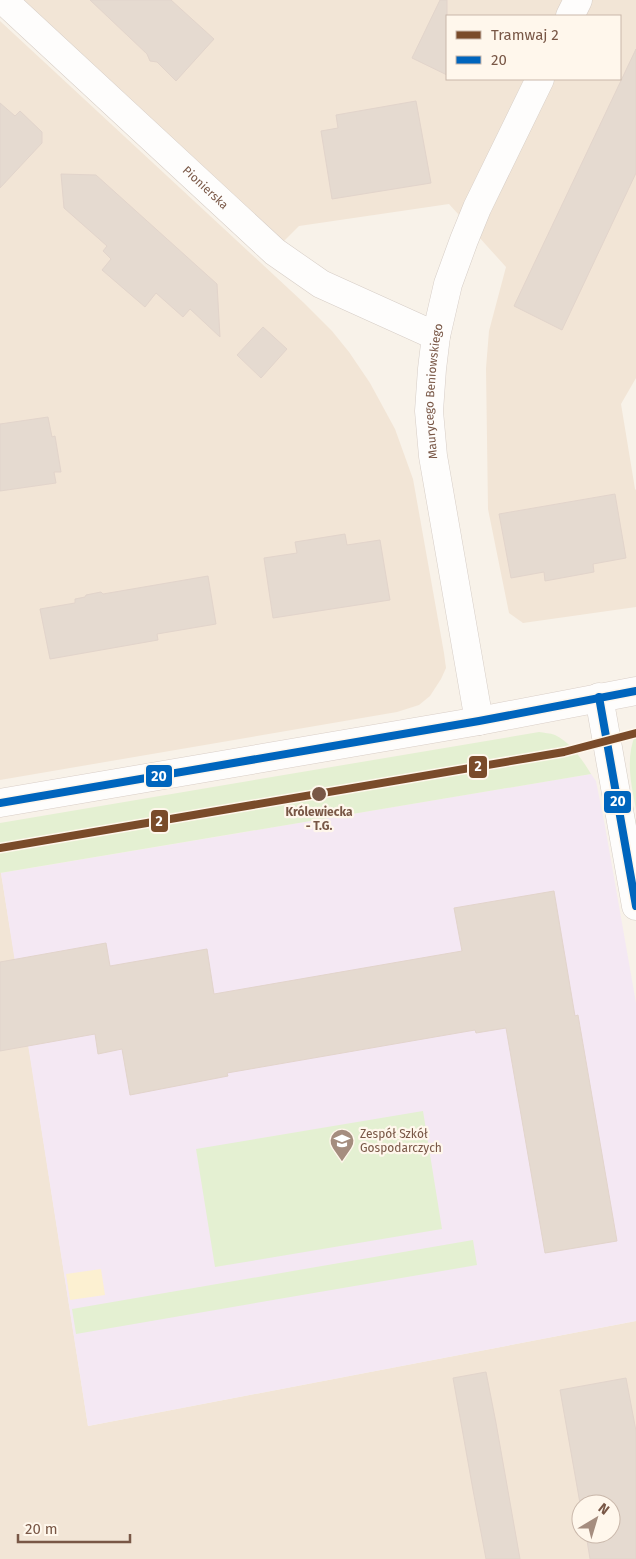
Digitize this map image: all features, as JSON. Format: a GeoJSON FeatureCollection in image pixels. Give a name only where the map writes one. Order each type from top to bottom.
{"type":"FeatureCollection","features":[{"type":"Feature","properties":{"kind":"street","name":"Pionierska"},"geometry":{"type":"LineString","coordinates":[[3,0],[275,252],[321,284],[436,336]]}},
{"type":"Feature","properties":{"kind":"street"},"geometry":{"type":"LineString","coordinates":[[570,15],[578,0]]}},
{"type":"Feature","properties":{"kind":"street","name":"Maurycego Beniowskiego"},"geometry":{"type":"LineString","coordinates":[[478,721],[433,456],[429,411],[436,336],[448,284],[477,208],[540,80]]}},
{"type":"Feature","properties":{"kind":"street"},"geometry":{"type":"LineString","coordinates":[[0,803],[478,721],[636,691]]}},
{"type":"Feature","properties":{"kind":"street"},"geometry":{"type":"LineString","coordinates":[[599,697],[636,906]]}},
{"type":"Feature","properties":{"kind":"shaded area"},"geometry":{"type":"Polygon","coordinates":[[[17,0],[636,0],[636,378],[621,404],[636,490],[636,607],[523,623],[509,613],[488,509],[486,368],[489,331],[506,267],[449,204],[299,226],[282,243],[17,0]]]}},
{"type":"Feature","properties":{"kind":"shaded area"},"geometry":{"type":"Polygon","coordinates":[[[0,21],[304,303],[332,331],[370,383],[395,429],[413,479],[444,653],[446,668],[441,679],[430,696],[419,705],[397,712],[0,780],[0,21]]]}},
{"type":"Feature","properties":{"kind":"shaded area","name":"Zespół Szkół Gospodarczych"},"geometry":{"type":"Polygon","coordinates":[[[591,774],[596,781],[605,826],[636,1003],[636,1321],[88,1426],[1,873],[591,774]]]}},
{"type":"Feature","properties":{"kind":"shaded area"},"geometry":{"type":"Polygon","coordinates":[[[0,873],[88,1426],[636,1321],[636,1559],[0,1559],[0,873]]]}},
{"type":"Feature","properties":{"kind":"green space"},"geometry":{"type":"Polygon","coordinates":[[[539,732],[555,735],[566,742],[580,757],[591,774],[0,873],[0,823],[539,732]]]}},
{"type":"Feature","properties":{"kind":"green space"},"geometry":{"type":"Polygon","coordinates":[[[636,733],[636,809],[630,761],[636,733]]]}},
{"type":"Feature","properties":{"kind":"green space"},"geometry":{"type":"Polygon","coordinates":[[[423,1111],[442,1229],[215,1267],[196,1149],[423,1111]]]}},
{"type":"Feature","properties":{"kind":"green space"},"geometry":{"type":"Polygon","coordinates":[[[473,1240],[477,1265],[76,1334],[72,1309],[473,1240]]]}},
{"type":"Feature","properties":{"kind":"sand"},"geometry":{"type":"Polygon","coordinates":[[[101,1269],[105,1295],[70,1300],[66,1274],[101,1269]]]}},
{"type":"Feature","properties":{"kind":"building"},"geometry":{"type":"Polygon","coordinates":[[[90,0],[171,0],[214,39],[176,81],[157,62],[150,61],[147,54],[90,0]]]}},
{"type":"Feature","properties":{"kind":"building"},"geometry":{"type":"Polygon","coordinates":[[[440,0],[447,0],[446,75],[412,58],[440,0]]]}},
{"type":"Feature","properties":{"kind":"building"},"geometry":{"type":"Polygon","coordinates":[[[636,49],[636,173],[562,330],[514,306],[636,49]]]}},
{"type":"Feature","properties":{"kind":"building"},"geometry":{"type":"Polygon","coordinates":[[[416,101],[431,183],[332,199],[321,131],[338,128],[336,115],[416,101]]]}},
{"type":"Feature","properties":{"kind":"building"},"geometry":{"type":"Polygon","coordinates":[[[0,103],[15,116],[20,111],[42,132],[42,143],[0,188],[0,103]]]}},
{"type":"Feature","properties":{"kind":"building"},"geometry":{"type":"Polygon","coordinates":[[[61,174],[96,175],[217,284],[220,337],[190,309],[183,317],[156,293],[145,307],[102,270],[111,259],[103,251],[107,246],[64,208],[61,174]]]}},
{"type":"Feature","properties":{"kind":"building"},"geometry":{"type":"Polygon","coordinates":[[[263,327],[287,349],[261,378],[237,355],[263,327]]]}},
{"type":"Feature","properties":{"kind":"building"},"geometry":{"type":"Polygon","coordinates":[[[48,417],[52,437],[55,436],[61,472],[54,472],[56,483],[0,491],[0,424],[48,417]]]}},
{"type":"Feature","properties":{"kind":"building"},"geometry":{"type":"Polygon","coordinates":[[[615,494],[626,558],[593,564],[594,572],[545,581],[544,572],[511,578],[499,514],[615,494]]]}},
{"type":"Feature","properties":{"kind":"building"},"geometry":{"type":"Polygon","coordinates":[[[345,534],[347,545],[380,540],[390,600],[273,618],[264,558],[297,553],[295,542],[345,534]]]}},
{"type":"Feature","properties":{"kind":"building"},"geometry":{"type":"Polygon","coordinates":[[[208,576],[216,624],[157,634],[158,640],[50,659],[40,609],[75,603],[75,599],[101,592],[103,594],[208,576]]]}},
{"type":"Feature","properties":{"kind":"building"},"geometry":{"type":"Polygon","coordinates":[[[554,891],[575,1016],[578,1015],[617,1241],[545,1253],[506,1028],[476,1033],[475,1030],[227,1073],[228,1076],[130,1095],[122,1049],[98,1054],[95,1034],[0,1051],[0,962],[106,943],[110,966],[207,949],[214,994],[462,951],[454,908],[554,891]]]}},
{"type":"Feature","properties":{"kind":"building"},"geometry":{"type":"Polygon","coordinates":[[[486,1372],[520,1559],[486,1559],[473,1490],[453,1378],[486,1372]]]}},
{"type":"Feature","properties":{"kind":"building"},"geometry":{"type":"Polygon","coordinates":[[[626,1378],[636,1431],[636,1559],[590,1559],[588,1544],[621,1544],[621,1494],[578,1494],[560,1390],[626,1378]]]}},
{"type":"Feature","properties":{"kind":"tram line","name":"2"},"geometry":{"type":"LineString","coordinates":[[0,848],[564,752],[636,733]]}},
{"type":"Feature","properties":{"kind":"transit line","name":"20"},"geometry":{"type":"LineString","coordinates":[[0,803],[479,721],[636,691]]}},
{"type":"Feature","properties":{"kind":"transit line","name":"20"},"geometry":{"type":"LineString","coordinates":[[599,697],[636,906]]}},
{"type":"Feature","properties":{"kind":"place","name":"Królewiecka - T.G."},"geometry":{"type":"Point","coordinates":[319,794]}},
{"type":"Feature","properties":{"kind":"place","name":"Zespół Szkół Gospodarczych"},"geometry":{"type":"Point","coordinates":[342,1162]}}]}
